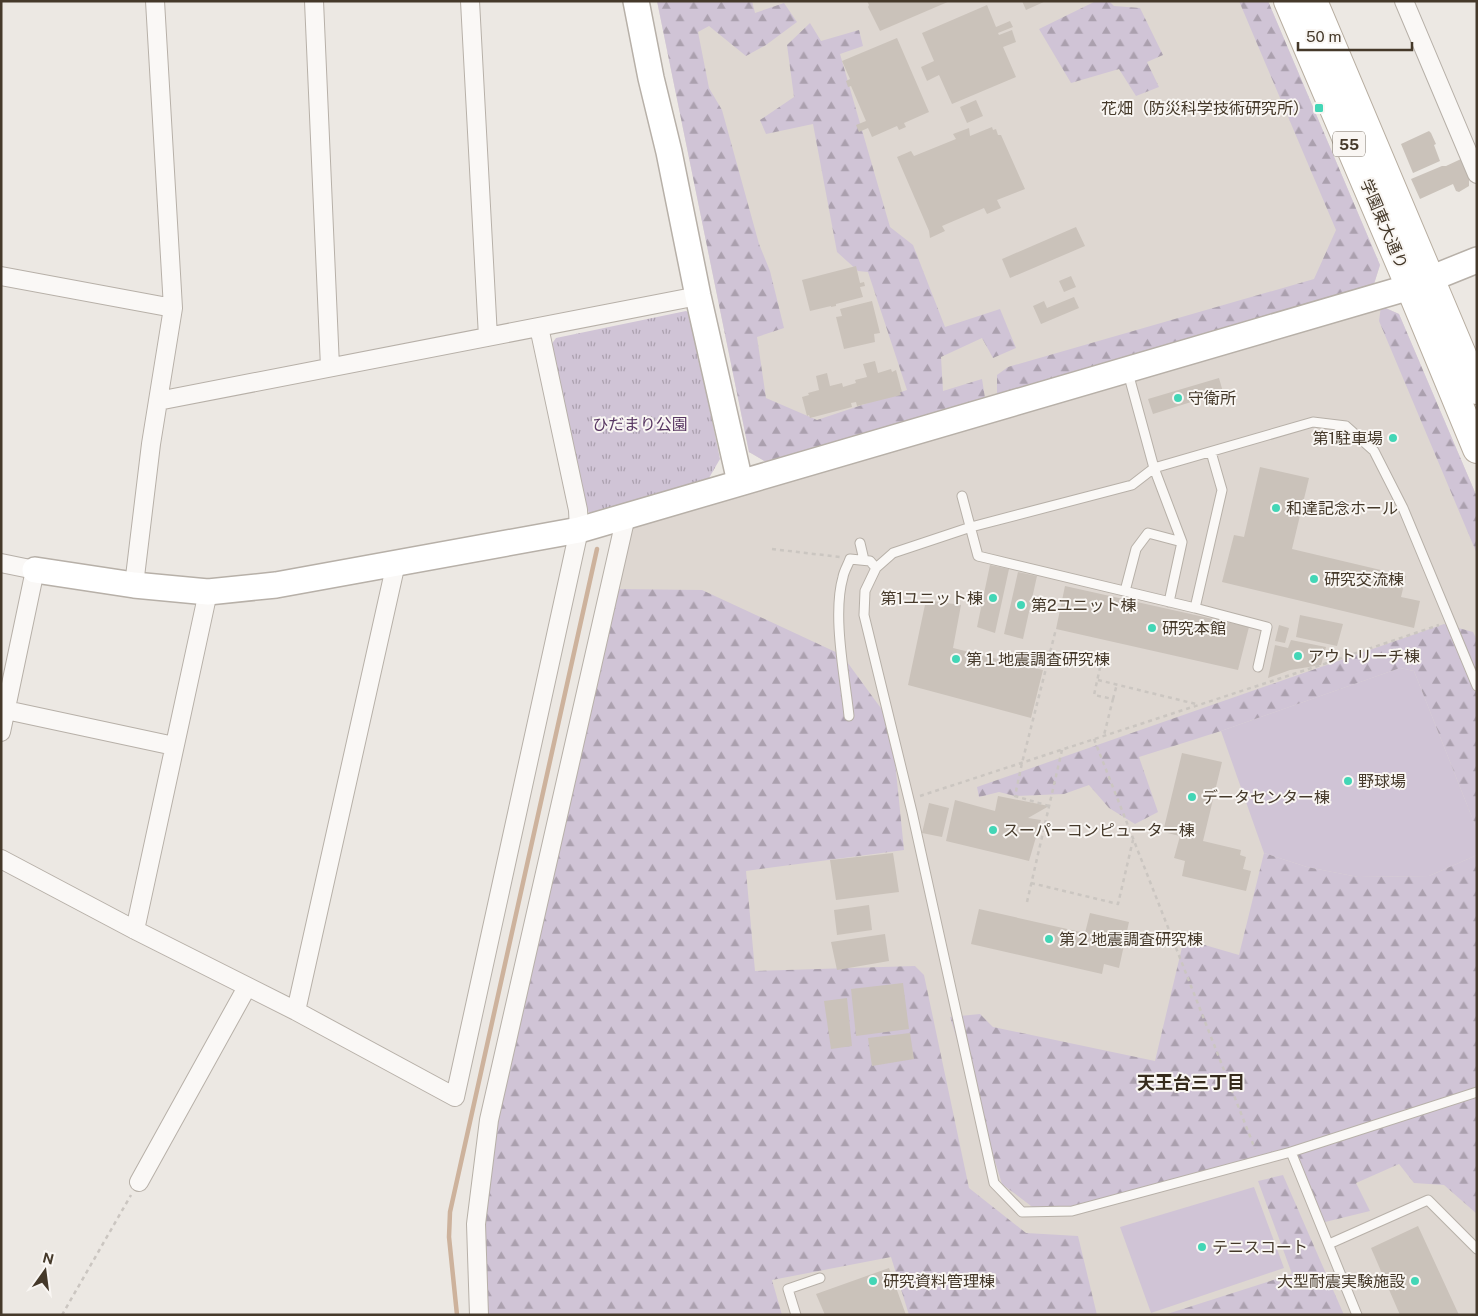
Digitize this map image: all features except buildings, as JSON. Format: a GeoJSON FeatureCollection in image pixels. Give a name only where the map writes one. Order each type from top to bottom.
{"type":"FeatureCollection","features":[{"type":"Feature","properties":{"kind":"main road","name":"学園東大通り"},"geometry":{"type":"LineString","coordinates":[[1288,1],[1420,283],[1477,390]]}},
{"type":"Feature","properties":{"kind":"main road","name":"学園東大通り"},"geometry":{"type":"LineString","coordinates":[[1312,1],[1420,283],[1477,449]]}},
{"type":"Feature","properties":{"kind":"street"},"geometry":{"type":"LineString","coordinates":[[134,585],[151,444],[173,308],[155,1]]}},
{"type":"Feature","properties":{"kind":"street"},"geometry":{"type":"LineString","coordinates":[[314,1],[330,367]]}},
{"type":"Feature","properties":{"kind":"street"},"geometry":{"type":"LineString","coordinates":[[470,1],[488,337]]}},
{"type":"Feature","properties":{"kind":"street"},"geometry":{"type":"LineString","coordinates":[[636,1],[698,296],[740,482]]}},
{"type":"Feature","properties":{"kind":"street"},"geometry":{"type":"LineString","coordinates":[[1404,1],[1477,174]]}},
{"type":"Feature","properties":{"kind":"street"},"geometry":{"type":"LineString","coordinates":[[1,563],[134,585],[208,592],[269,586],[579,530],[1420,283],[1477,260]]}},
{"type":"Feature","properties":{"kind":"street"},"geometry":{"type":"LineString","coordinates":[[1,276],[173,308]]}},
{"type":"Feature","properties":{"kind":"street"},"geometry":{"type":"LineString","coordinates":[[158,401],[698,296]]}},
{"type":"Feature","properties":{"kind":"street"},"geometry":{"type":"LineString","coordinates":[[1,859],[135,930],[296,1011],[455,1097],[579,530],[578,510],[539,327]]}},
{"type":"Feature","properties":{"kind":"street"},"geometry":{"type":"LineString","coordinates":[[479,1315],[476,1224],[489,1120],[626,516]]}},
{"type":"Feature","properties":{"kind":"street"},"geometry":{"type":"LineString","coordinates":[[296,1011],[396,564]]}},
{"type":"Feature","properties":{"kind":"street"},"geometry":{"type":"LineString","coordinates":[[1,732],[35,570]]}},
{"type":"Feature","properties":{"kind":"street"},"geometry":{"type":"LineString","coordinates":[[135,930],[208,592]]}},
{"type":"Feature","properties":{"kind":"street"},"geometry":{"type":"LineString","coordinates":[[6,710],[174,746]]}},
{"type":"Feature","properties":{"kind":"street"},"geometry":{"type":"LineString","coordinates":[[139,1182],[246,987]]}},
{"type":"Feature","properties":{"kind":"lane"},"geometry":{"type":"LineString","coordinates":[[1129,368],[1130,380],[1154,468],[1182,542],[1169,602]]}},
{"type":"Feature","properties":{"kind":"lane"},"geometry":{"type":"LineString","coordinates":[[1477,686],[1404,508],[1374,451],[1346,426],[1313,422],[1154,468],[1132,485],[971,527],[893,553],[876,568],[865,591],[864,615],[909,800],[994,1183],[1022,1212],[1072,1211],[1291,1152],[1477,1092]]}},
{"type":"Feature","properties":{"kind":"lane"},"geometry":{"type":"LineString","coordinates":[[1195,608],[1222,490],[1210,452]]}},
{"type":"Feature","properties":{"kind":"lane"},"geometry":{"type":"LineString","coordinates":[[962,496],[978,556],[1267,627],[1258,667]]}},
{"type":"Feature","properties":{"kind":"lane"},"geometry":{"type":"LineString","coordinates":[[1125,591],[1136,549],[1148,533],[1182,542]]}},
{"type":"Feature","properties":{"kind":"lane"},"geometry":{"type":"LineString","coordinates":[[860,543],[864,560]]}},
{"type":"Feature","properties":{"kind":"lane"},"geometry":{"type":"LineString","coordinates":[[849,716],[839,617],[839,598],[843,576],[850,559],[870,561],[876,568]]}},
{"type":"Feature","properties":{"kind":"lane"},"geometry":{"type":"LineString","coordinates":[[1291,1152],[1357,1315]]}},
{"type":"Feature","properties":{"kind":"lane"},"geometry":{"type":"LineString","coordinates":[[1329,1244],[1428,1200],[1477,1249]]}},
{"type":"Feature","properties":{"kind":"lane"},"geometry":{"type":"LineString","coordinates":[[796,1315],[788,1289],[820,1278]]}},
{"type":"Feature","properties":{"kind":"path"},"geometry":{"type":"LineString","coordinates":[[772,548],[850,559]]}},
{"type":"Feature","properties":{"kind":"path"},"geometry":{"type":"LineString","coordinates":[[909,800],[1450,621]]}},
{"type":"Feature","properties":{"kind":"path"},"geometry":{"type":"LineString","coordinates":[[1049,806],[1015,796],[1056,629]]}},
{"type":"Feature","properties":{"kind":"path"},"geometry":{"type":"LineString","coordinates":[[1050,652],[1102,663],[1094,695],[1113,699]]}},
{"type":"Feature","properties":{"kind":"path"},"geometry":{"type":"LineString","coordinates":[[1098,680],[1198,704]]}},
{"type":"Feature","properties":{"kind":"path"},"geometry":{"type":"LineString","coordinates":[[1104,735],[1117,684]]}},
{"type":"Feature","properties":{"kind":"path"},"geometry":{"type":"LineString","coordinates":[[1094,739],[1259,1161]]}},
{"type":"Feature","properties":{"kind":"path"},"geometry":{"type":"LineString","coordinates":[[1027,902],[1063,749]]}},
{"type":"Feature","properties":{"kind":"path"},"geometry":{"type":"LineString","coordinates":[[1031,883],[1118,904],[1133,839]]}},
{"type":"Feature","properties":{"kind":"path"},"geometry":{"type":"LineString","coordinates":[[62,1315],[139,1182]]}},
{"type":"Feature","properties":{"kind":"shaded area"},"geometry":{"type":"Polygon","coordinates":[[[657,1],[1268,1],[1380,265],[1374,284],[766,462],[749,452],[657,1]]]}},
{"type":"Feature","properties":{"kind":"shaded area"},"geometry":{"type":"Polygon","coordinates":[[[1381,306],[1399,314],[1477,497],[1477,1315],[487,1315],[483,1279],[488,1166],[628,530],[639,521],[1381,306]]]}},
{"type":"Feature","properties":{"kind":"green space"},"geometry":{"type":"Polygon","coordinates":[[[657,1],[752,1],[755,13],[784,3],[797,22],[766,45],[746,56],[709,26],[698,32],[709,88],[722,110],[759,244],[770,271],[784,328],[757,337],[766,398],[817,420],[907,390],[868,272],[858,271],[837,252],[813,124],[766,134],[760,120],[794,97],[787,45],[810,23],[821,41],[859,30],[863,46],[840,54],[890,227],[913,245],[945,327],[1000,309],[1016,348],[993,358],[982,338],[941,357],[943,391],[982,379],[985,398],[766,462],[749,452],[657,1]]]}},
{"type":"Feature","properties":{"kind":"green space"},"geometry":{"type":"Polygon","coordinates":[[[1096,1],[1109,1],[1114,6],[1140,8],[1163,55],[1147,62],[1159,87],[1136,96],[1119,69],[1071,83],[1039,29],[1096,1]]]}},
{"type":"Feature","properties":{"kind":"green space"},"geometry":{"type":"Polygon","coordinates":[[[1239,1],[1268,1],[1380,265],[1374,284],[997,394],[997,375],[1008,367],[1314,279],[1336,230],[1239,1]]]}},
{"type":"Feature","properties":{"kind":"green space"},"geometry":{"type":"Polygon","coordinates":[[[1381,306],[1399,314],[1477,497],[1477,554],[1379,321],[1381,306]]]}},
{"type":"Feature","properties":{"kind":"green space","name":"ひだまり公園"},"geometry":{"type":"Polygon","coordinates":[[[686,311],[690,313],[720,459],[709,478],[590,513],[582,506],[551,345],[556,338],[686,311]]]}},
{"type":"Feature","properties":{"kind":"green space"},"geometry":{"type":"Polygon","coordinates":[[[615,589],[702,590],[842,655],[891,722],[904,850],[746,871],[755,971],[915,966],[924,975],[969,1188],[1026,1233],[1078,1236],[1097,1315],[909,1315],[891,1257],[772,1280],[782,1315],[487,1315],[483,1279],[488,1166],[492,1139],[615,589]]]}},
{"type":"Feature","properties":{"kind":"green space"},"geometry":{"type":"Polygon","coordinates":[[[1444,624],[1473,632],[1477,640],[1477,830],[1414,671],[1400,668],[1221,731],[1139,757],[1158,812],[1135,824],[1109,808],[1089,785],[1064,794],[1015,796],[999,792],[979,797],[977,787],[1444,624]]]}},
{"type":"Feature","properties":{"kind":"green space","name":"野球場"},"geometry":{"type":"Polygon","coordinates":[[[1400,668],[1414,671],[1477,830],[1477,855],[1429,876],[1358,877],[1307,867],[1264,853],[1221,731],[1400,668]]]}},
{"type":"Feature","properties":{"kind":"green space"},"geometry":{"type":"Polygon","coordinates":[[[1264,853],[1307,867],[1358,877],[1429,876],[1477,855],[1477,1214],[1444,1185],[1414,1183],[1399,1164],[1356,1183],[1370,1211],[1321,1223],[1299,1157],[1251,1158],[1065,1213],[1035,1209],[1002,1184],[950,1017],[980,1014],[993,1027],[1155,1061],[1184,939],[1239,955],[1264,853]]]}},
{"type":"Feature","properties":{"kind":"green space"},"geometry":{"type":"Polygon","coordinates":[[[1283,1175],[1344,1315],[1164,1315],[1292,1274],[1258,1181],[1283,1175]]]}},
{"type":"Feature","properties":{"kind":"green space","name":"テニスコート"},"geometry":{"type":"Polygon","coordinates":[[[1254,1187],[1284,1268],[1151,1313],[1120,1227],[1254,1187]]]}},
{"type":"Feature","properties":{"kind":"waterway"},"geometry":{"type":"LineString","coordinates":[[457,1315],[449,1237],[450,1212],[597,549]]}},
{"type":"Feature","properties":{"kind":"place","name":"花畑（防災科学技術研究所）"},"geometry":{"type":"Point","coordinates":[1319,108]}},
{"type":"Feature","properties":{"kind":"place","name":"守衛所"},"geometry":{"type":"Point","coordinates":[1178,398]}},
{"type":"Feature","properties":{"kind":"place","name":"第1駐車場"},"geometry":{"type":"Point","coordinates":[1393,438]}},
{"type":"Feature","properties":{"kind":"place","name":"和達記念ホール"},"geometry":{"type":"Point","coordinates":[1276,508]}},
{"type":"Feature","properties":{"kind":"place","name":"研究交流棟"},"geometry":{"type":"Point","coordinates":[1314,579]}},
{"type":"Feature","properties":{"kind":"place","name":"第1ユニット棟"},"geometry":{"type":"Point","coordinates":[993,598]}},
{"type":"Feature","properties":{"kind":"place","name":"第2ユニット棟"},"geometry":{"type":"Point","coordinates":[1021,605]}},
{"type":"Feature","properties":{"kind":"place","name":"研究本館"},"geometry":{"type":"Point","coordinates":[1152,628]}},
{"type":"Feature","properties":{"kind":"place","name":"アウトリーチ棟"},"geometry":{"type":"Point","coordinates":[1298,656]}},
{"type":"Feature","properties":{"kind":"place","name":"第１地震調査研究棟"},"geometry":{"type":"Point","coordinates":[956,659]}},
{"type":"Feature","properties":{"kind":"place","name":"野球場"},"geometry":{"type":"Point","coordinates":[1348,781]}},
{"type":"Feature","properties":{"kind":"place","name":"データセンター棟"},"geometry":{"type":"Point","coordinates":[1192,797]}},
{"type":"Feature","properties":{"kind":"place","name":"スーパーコンピューター棟"},"geometry":{"type":"Point","coordinates":[993,830]}},
{"type":"Feature","properties":{"kind":"place","name":"第２地震調査研究棟"},"geometry":{"type":"Point","coordinates":[1049,939]}},
{"type":"Feature","properties":{"kind":"place","name":"テニスコート"},"geometry":{"type":"Point","coordinates":[1202,1247]}},
{"type":"Feature","properties":{"kind":"place","name":"研究資料管理棟"},"geometry":{"type":"Point","coordinates":[873,1281]}},
{"type":"Feature","properties":{"kind":"place","name":"大型耐震実験施設"},"geometry":{"type":"Point","coordinates":[1415,1281]}},
{"type":"Feature","properties":{"kind":"district","name":"天王台三丁目"},"geometry":{"type":"Point","coordinates":[1191,1082]}}]}
